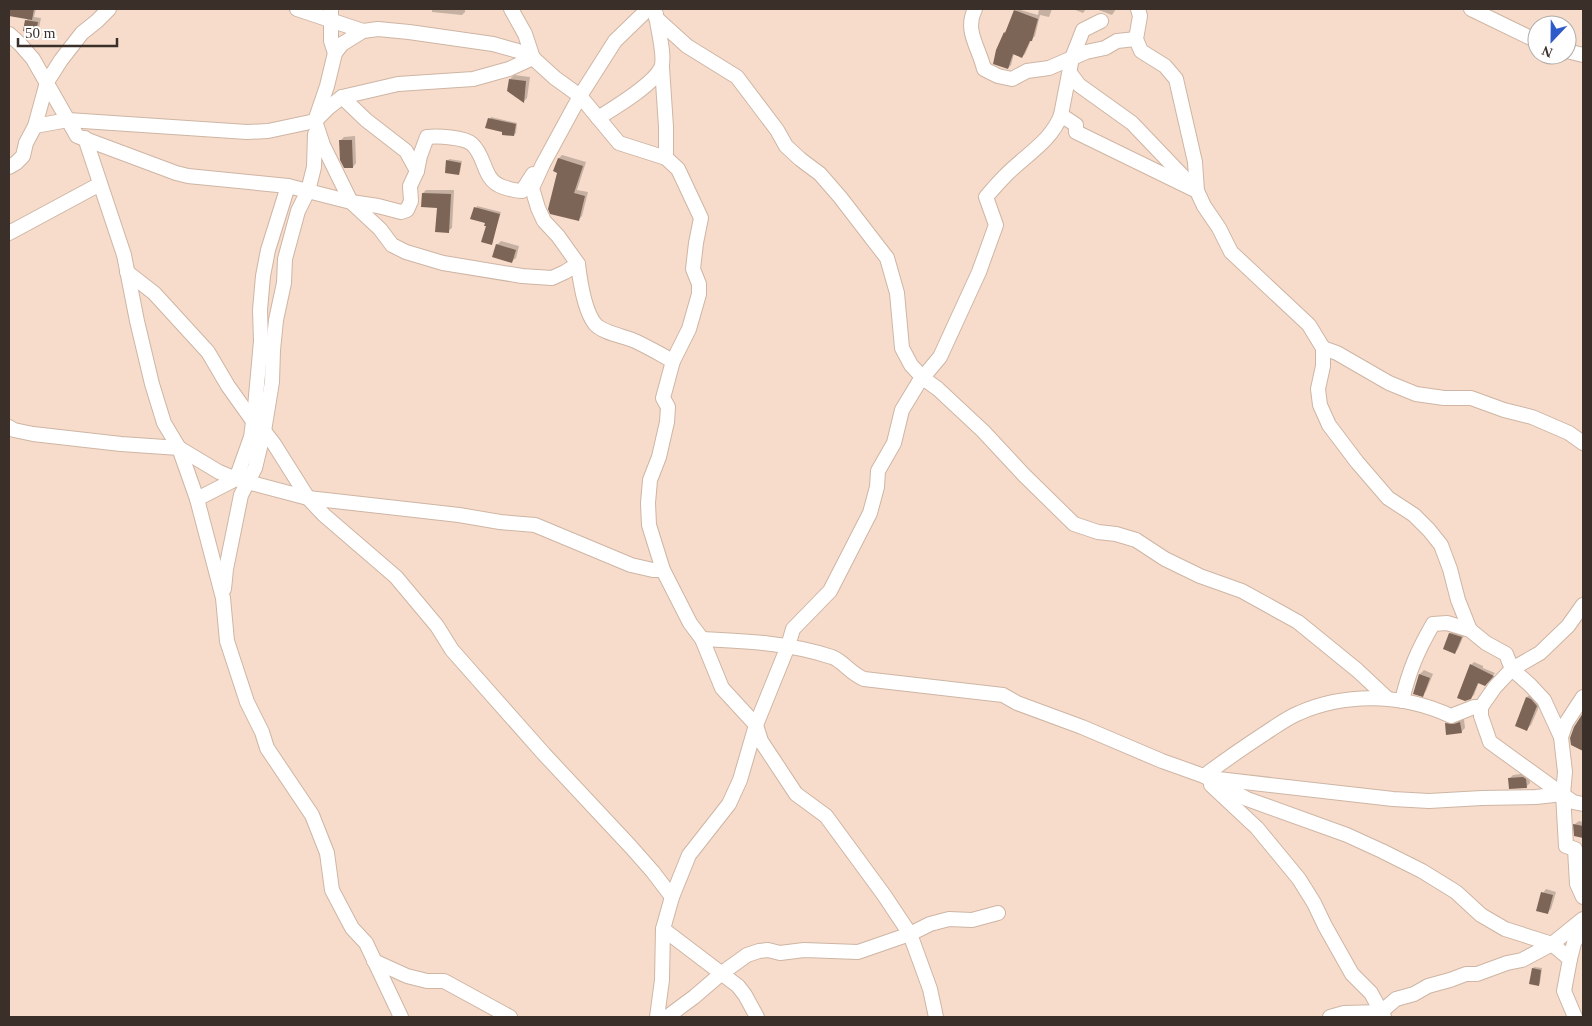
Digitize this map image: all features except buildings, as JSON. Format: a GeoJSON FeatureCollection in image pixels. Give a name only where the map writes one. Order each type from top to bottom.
{"type":"FeatureCollection","features":[{"type":"Feature","properties":{"kind":"street"},"geometry":{"type":"LineString","coordinates":[[9,167],[23,156],[26,143],[35,126],[47,82],[82,33],[109,9]]}},
{"type":"Feature","properties":{"kind":"street"},"geometry":{"type":"LineString","coordinates":[[298,9],[331,14],[363,32]]}},
{"type":"Feature","properties":{"kind":"street"},"geometry":{"type":"LineString","coordinates":[[511,9],[525,34],[533,58]]}},
{"type":"Feature","properties":{"kind":"street"},"geometry":{"type":"LineString","coordinates":[[975,9],[970,18],[971,35],[984,69],[998,76],[1012,79],[1027,71],[1049,68],[1086,52],[1105,48],[1117,41],[1136,39]]}},
{"type":"Feature","properties":{"kind":"street"},"geometry":{"type":"LineString","coordinates":[[1138,9],[1140,16],[1136,39],[1141,51],[1165,66],[1176,79],[1195,162],[1197,191]]}},
{"type":"Feature","properties":{"kind":"street"},"geometry":{"type":"LineString","coordinates":[[1471,9],[1527,36]]}},
{"type":"Feature","properties":{"kind":"street"},"geometry":{"type":"LineString","coordinates":[[653,12],[661,43],[666,158]]}},
{"type":"Feature","properties":{"kind":"street"},"geometry":{"type":"LineString","coordinates":[[653,12],[615,41],[580,96],[532,188],[544,221],[558,236],[578,264],[585,299],[594,323],[600,328],[634,341],[673,361]]}},
{"type":"Feature","properties":{"kind":"street"},"geometry":{"type":"LineString","coordinates":[[653,12],[687,46],[737,76],[786,146],[820,174],[840,197],[887,258],[897,292],[902,348],[911,365],[922,378],[938,389],[983,431],[1074,524],[1098,532],[1116,534],[1136,540],[1165,559],[1200,576],[1242,591],[1282,613],[1298,622],[1358,670],[1387,698]]}},
{"type":"Feature","properties":{"kind":"street"},"geometry":{"type":"LineString","coordinates":[[331,14],[331,41],[335,53]]}},
{"type":"Feature","properties":{"kind":"street"},"geometry":{"type":"LineString","coordinates":[[657,1017],[662,980],[663,929],[672,897],[689,855],[729,804],[740,780],[756,725],[788,646],[792,629],[830,591],[870,513],[877,487],[878,471],[894,443],[902,410],[922,378],[940,357],[979,272],[996,225],[986,197],[1005,176],[1038,147],[1058,123],[1072,58],[1083,30],[1101,21]]}},
{"type":"Feature","properties":{"kind":"street"},"geometry":{"type":"LineString","coordinates":[[197,499],[242,481],[255,468],[264,431],[272,382],[276,320],[284,284],[285,259],[298,211],[308,191],[314,167],[315,120],[327,86],[335,53],[342,44],[363,32],[378,29],[493,44],[518,51],[533,58],[555,78],[580,96],[618,143],[666,158],[678,169],[701,218],[693,269],[700,284],[699,294],[689,329],[673,361],[663,398],[668,407],[668,422],[659,457],[650,480],[648,525],[663,570],[690,623],[702,639],[722,688],[756,725],[761,741],[796,794],[826,816],[910,934],[930,989],[936,1017]]}},
{"type":"Feature","properties":{"kind":"street"},"geometry":{"type":"LineString","coordinates":[[9,34],[33,59],[77,136],[182,175],[288,186],[401,212],[407,210],[411,201],[410,186],[417,171],[427,137],[444,136],[471,143],[481,154],[490,179],[496,185],[515,191],[522,191],[530,177],[543,164]]}},
{"type":"Feature","properties":{"kind":"street"},"geometry":{"type":"LineString","coordinates":[[35,126],[68,120],[247,132],[284,128],[315,120],[342,98],[398,84],[473,79],[509,69],[533,58]]}},
{"type":"Feature","properties":{"kind":"street"},"geometry":{"type":"LineString","coordinates":[[598,118],[630,97],[651,80],[662,67]]}},
{"type":"Feature","properties":{"kind":"street"},"geometry":{"type":"LineString","coordinates":[[1070,73],[1079,85],[1132,123],[1197,191],[1230,252],[1309,324],[1323,348],[1323,366],[1318,389],[1320,405],[1329,425],[1388,498],[1414,515],[1441,545],[1450,569],[1458,600],[1470,630]]}},
{"type":"Feature","properties":{"kind":"street"},"geometry":{"type":"LineString","coordinates":[[342,98],[366,120],[406,151],[417,171]]}},
{"type":"Feature","properties":{"kind":"street"},"geometry":{"type":"LineString","coordinates":[[1061,115],[1076,126],[1076,132],[1197,191]]}},
{"type":"Feature","properties":{"kind":"street"},"geometry":{"type":"LineString","coordinates":[[315,120],[322,145],[351,202],[380,229],[392,245],[406,252],[443,263],[522,276],[552,278],[578,264]]}},
{"type":"Feature","properties":{"kind":"street"},"geometry":{"type":"LineString","coordinates":[[85,138],[124,255],[136,321],[152,384],[164,422],[179,448],[197,499],[223,598],[227,641],[247,702],[262,732],[266,748],[312,815],[327,853],[332,890],[352,928],[366,943],[401,1017]]}},
{"type":"Feature","properties":{"kind":"street"},"geometry":{"type":"LineString","coordinates":[[9,234],[100,184]]}},
{"type":"Feature","properties":{"kind":"street"},"geometry":{"type":"LineString","coordinates":[[223,598],[226,569],[253,421],[261,341],[260,310],[263,276],[268,250],[288,186]]}},
{"type":"Feature","properties":{"kind":"street"},"geometry":{"type":"LineString","coordinates":[[127,272],[154,294],[208,352],[228,386],[253,421],[264,431],[308,498],[324,515],[396,577],[437,626],[452,650],[544,754],[642,859],[672,897]]}},
{"type":"Feature","properties":{"kind":"street"},"geometry":{"type":"LineString","coordinates":[[1323,348],[1336,352],[1389,383],[1416,394],[1444,398],[1471,398],[1504,410],[1532,417],[1568,433],[1583,443]]}},
{"type":"Feature","properties":{"kind":"street"},"geometry":{"type":"LineString","coordinates":[[9,427],[14,430],[43,435],[121,444],[179,448],[219,472],[242,481],[308,498],[535,525],[631,565],[653,570],[663,570]]}},
{"type":"Feature","properties":{"kind":"street"},"geometry":{"type":"LineString","coordinates":[[1583,605],[1568,626],[1540,653],[1512,669],[1495,687],[1481,707],[1481,716],[1490,742],[1573,802],[1583,804]]}},
{"type":"Feature","properties":{"kind":"street"},"geometry":{"type":"LineString","coordinates":[[1402,701],[1406,681],[1417,652],[1433,624],[1447,623],[1470,630],[1506,654],[1512,669],[1544,700],[1561,737],[1565,772],[1563,794],[1566,846],[1579,850],[1577,884],[1583,897]]}},
{"type":"Feature","properties":{"kind":"street"},"geometry":{"type":"LineString","coordinates":[[702,639],[761,642],[788,646],[833,658],[855,675],[864,678],[1002,695],[1018,703],[1082,726],[1103,737],[1162,761],[1204,776],[1247,799],[1347,835],[1382,851],[1422,871],[1456,892],[1480,915],[1505,929],[1552,944],[1570,959]]}},
{"type":"Feature","properties":{"kind":"street"},"geometry":{"type":"LineString","coordinates":[[1561,737],[1566,723],[1583,697]]}},
{"type":"Feature","properties":{"kind":"street"},"geometry":{"type":"LineString","coordinates":[[1204,776],[1236,752],[1298,713],[1321,704],[1353,699],[1387,698],[1424,705],[1451,716],[1474,707],[1481,707]]}},
{"type":"Feature","properties":{"kind":"street"},"geometry":{"type":"LineString","coordinates":[[1204,776],[1232,781],[1393,799],[1428,801],[1536,797],[1563,794]]}},
{"type":"Feature","properties":{"kind":"street"},"geometry":{"type":"LineString","coordinates":[[1204,776],[1230,804],[1258,828],[1299,879],[1352,974],[1371,993],[1382,1014]]}},
{"type":"Feature","properties":{"kind":"street"},"geometry":{"type":"LineString","coordinates":[[667,1017],[747,955],[759,951],[768,950],[780,953],[804,950],[858,952],[910,934],[930,924],[949,919],[972,920],[998,913]]}},
{"type":"Feature","properties":{"kind":"street"},"geometry":{"type":"LineString","coordinates":[[1330,1017],[1344,1013],[1382,1014],[1396,999],[1414,994],[1428,986],[1522,960],[1552,944],[1583,919]]}},
{"type":"Feature","properties":{"kind":"street"},"geometry":{"type":"LineString","coordinates":[[1575,1017],[1564,991],[1574,943],[1583,927]]}},
{"type":"Feature","properties":{"kind":"street"},"geometry":{"type":"LineString","coordinates":[[663,929],[738,986],[757,1017]]}},
{"type":"Feature","properties":{"kind":"street"},"geometry":{"type":"LineString","coordinates":[[374,961],[407,976],[427,981],[444,981],[510,1017]]}}]}
